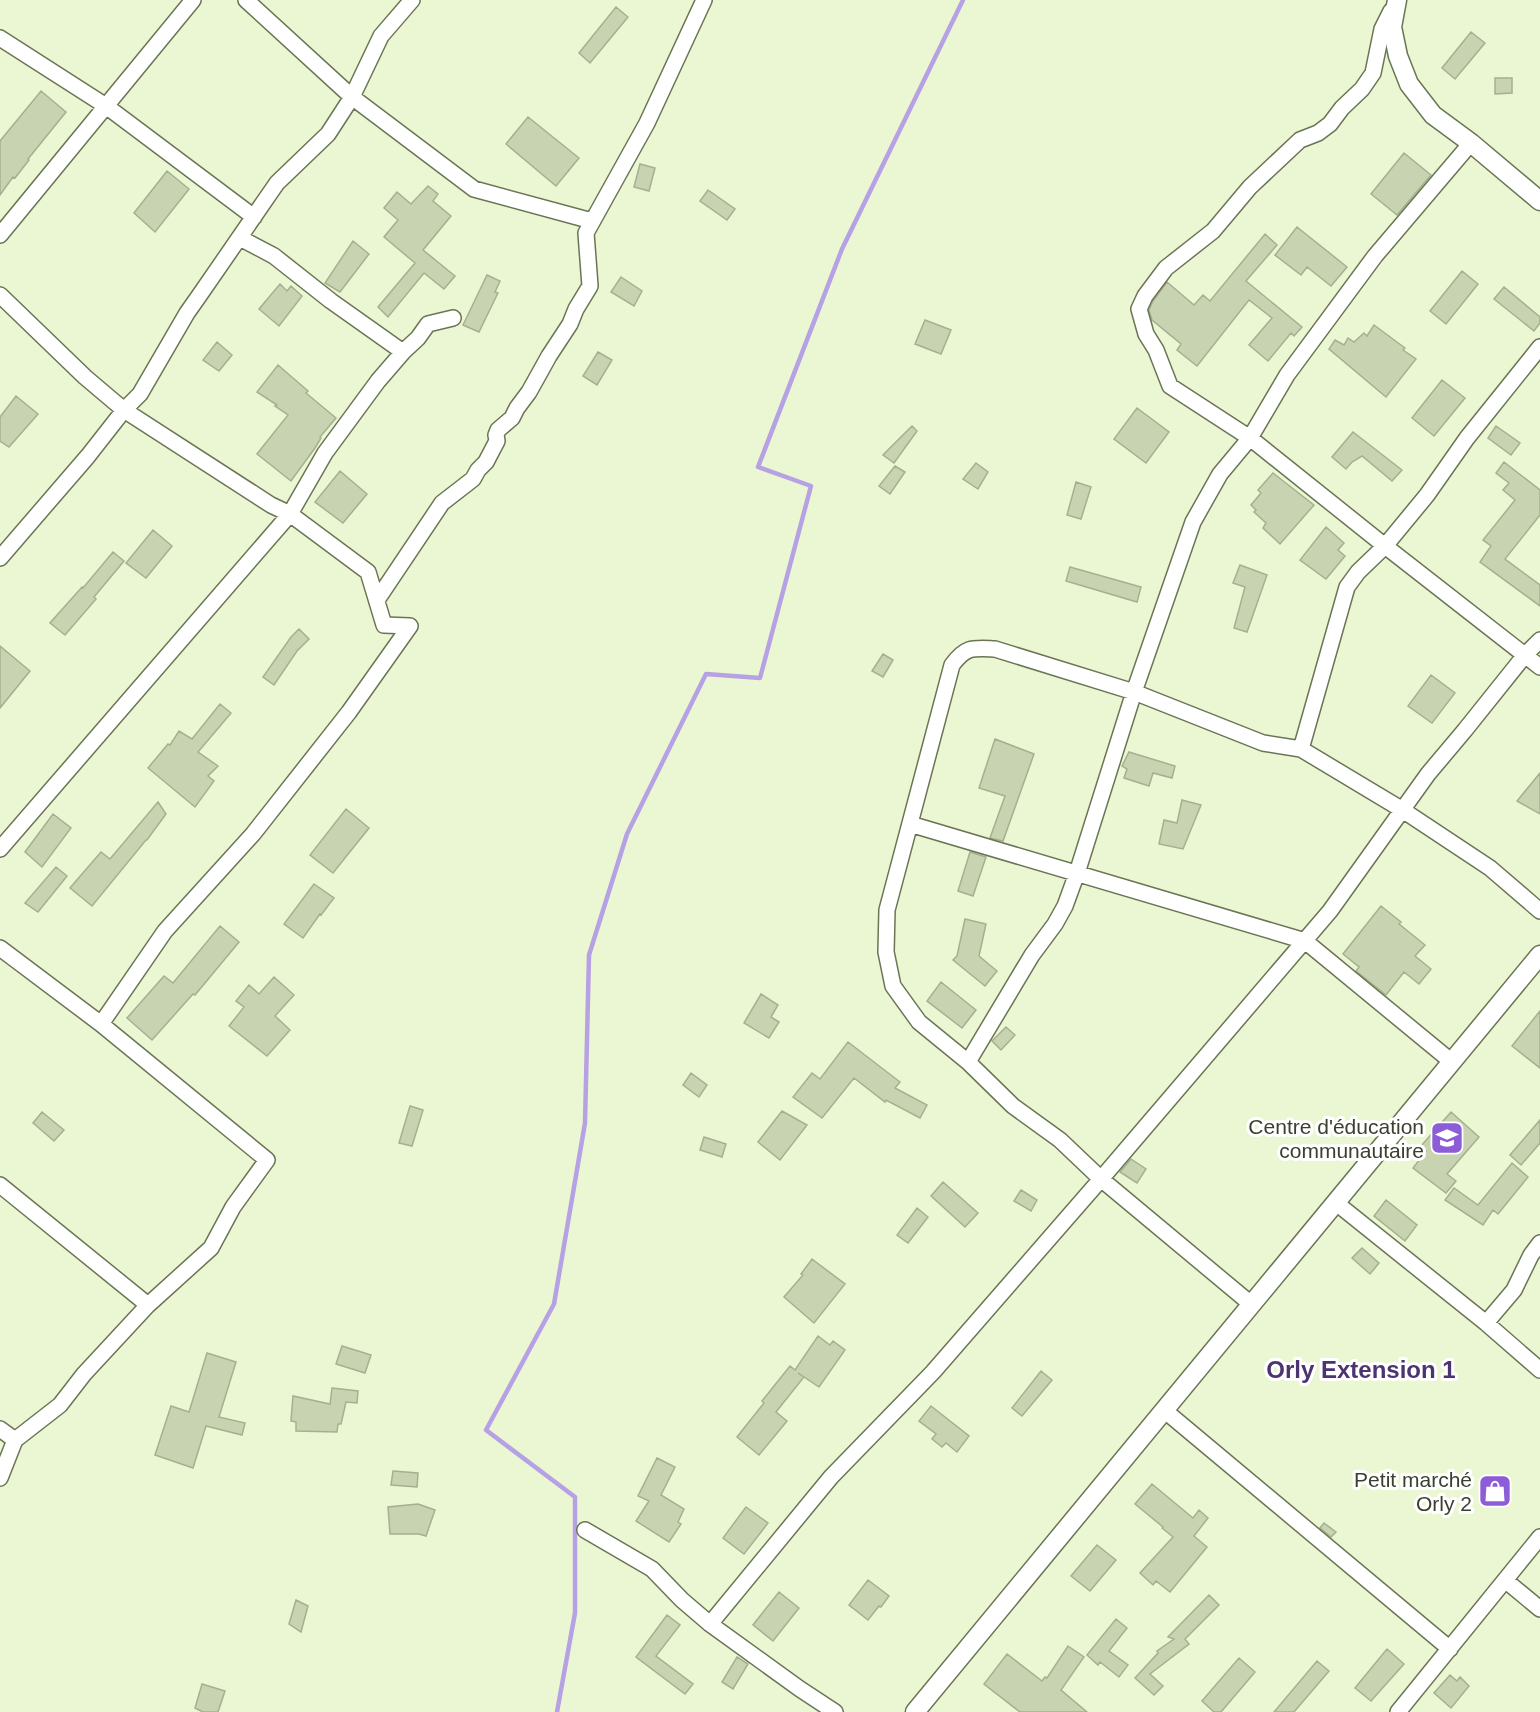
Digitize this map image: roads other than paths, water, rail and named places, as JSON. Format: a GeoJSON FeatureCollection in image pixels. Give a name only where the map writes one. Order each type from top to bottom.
{"type":"FeatureCollection","features":[{"type":"Feature","properties":{"kind":"street"},"geometry":{"type":"LineString","coordinates":[[0,235],[193,0]]}},
{"type":"Feature","properties":{"kind":"street"},"geometry":{"type":"LineString","coordinates":[[246,0],[352,97],[474,189],[592,221]]}},
{"type":"Feature","properties":{"kind":"street"},"geometry":{"type":"LineString","coordinates":[[0,558],[140,394],[187,313],[277,183],[328,134],[352,97],[381,36],[412,0]]}},
{"type":"Feature","properties":{"kind":"street"},"geometry":{"type":"LineString","coordinates":[[377,600],[442,503],[473,479],[486,462],[497,441],[498,430],[512,418],[570,324],[590,286],[586,233],[647,123],[704,0]]}},
{"type":"Feature","properties":{"kind":"street"},"geometry":{"type":"LineString","coordinates":[[1396,0],[1392,27],[1398,56],[1409,84],[1433,115],[1471,143],[1540,201]]}},
{"type":"Feature","properties":{"kind":"street"},"geometry":{"type":"LineString","coordinates":[[1396,0],[1382,29],[1373,73],[1362,89],[1342,108],[1330,124],[1318,133],[1300,140],[1250,186],[1213,231],[1166,268],[1145,296],[1139,309],[1146,334],[1156,350],[1170,386],[1250,438],[1540,667]]}},
{"type":"Feature","properties":{"kind":"street"},"geometry":{"type":"LineString","coordinates":[[0,38],[106,106],[254,217]]}},
{"type":"Feature","properties":{"kind":"street"},"geometry":{"type":"LineString","coordinates":[[968,1062],[1032,955],[1065,906],[1134,692],[1193,522],[1220,474],[1250,438],[1287,375],[1368,265],[1471,143]]}},
{"type":"Feature","properties":{"kind":"street"},"geometry":{"type":"LineString","coordinates":[[240,238],[274,256],[331,301],[403,352]]}},
{"type":"Feature","properties":{"kind":"street"},"geometry":{"type":"LineString","coordinates":[[0,295],[85,377],[124,410],[271,505],[290,514],[357,562],[368,572],[384,624],[410,626],[349,712],[253,834],[165,931],[101,1024]]}},
{"type":"Feature","properties":{"kind":"street"},"geometry":{"type":"LineString","coordinates":[[0,849],[290,514],[325,453],[378,381],[428,324],[453,318]]}},
{"type":"Feature","properties":{"kind":"street"},"geometry":{"type":"LineString","coordinates":[[1301,749],[1347,587],[1427,495],[1467,438],[1540,347]]}},
{"type":"Feature","properties":{"kind":"street"},"geometry":{"type":"LineString","coordinates":[[710,1624],[831,1477],[933,1372],[1330,911],[1428,774],[1525,655],[1540,640]]}},
{"type":"Feature","properties":{"kind":"street"},"geometry":{"type":"LineString","coordinates":[[1251,1304],[1101,1179],[1060,1140],[1013,1106],[968,1062],[919,1022],[893,986],[886,952],[887,910],[952,665],[960,654],[973,648],[995,649],[1134,692],[1263,743],[1301,749],[1401,809],[1490,868],[1540,910]]}},
{"type":"Feature","properties":{"kind":"street"},"geometry":{"type":"LineString","coordinates":[[910,824],[1305,940],[1452,1062]]}},
{"type":"Feature","properties":{"kind":"street"},"geometry":{"type":"LineString","coordinates":[[0,948],[101,1024],[267,1160],[233,1207],[211,1248],[148,1305],[84,1374],[60,1405],[15,1440],[0,1478]]}},
{"type":"Feature","properties":{"kind":"street"},"geometry":{"type":"LineString","coordinates":[[915,1712],[1540,955]]}},
{"type":"Feature","properties":{"kind":"street"},"geometry":{"type":"LineString","coordinates":[[0,1185],[148,1305]]}},
{"type":"Feature","properties":{"kind":"street"},"geometry":{"type":"LineString","coordinates":[[1335,1202],[1486,1323],[1540,1370]]}},
{"type":"Feature","properties":{"kind":"street"},"geometry":{"type":"LineString","coordinates":[[1486,1323],[1514,1290],[1531,1255],[1540,1243]]}},
{"type":"Feature","properties":{"kind":"street"},"geometry":{"type":"LineString","coordinates":[[1164,1410],[1449,1649]]}},
{"type":"Feature","properties":{"kind":"street"},"geometry":{"type":"LineString","coordinates":[[0,1429],[15,1440]]}},
{"type":"Feature","properties":{"kind":"street"},"geometry":{"type":"LineString","coordinates":[[585,1530],[652,1569],[682,1600],[710,1624],[835,1712]]}},
{"type":"Feature","properties":{"kind":"street"},"geometry":{"type":"LineString","coordinates":[[1398,1712],[1540,1537]]}},
{"type":"Feature","properties":{"kind":"street"},"geometry":{"type":"LineString","coordinates":[[1505,1580],[1540,1610]]}},
{"type":"Feature","properties":{"kind":"waterway"},"geometry":{"type":"LineString","coordinates":[[557,1712],[575,1613],[575,1497],[486,1430],[554,1304],[585,1123],[589,955],[627,834],[706,674],[760,678],[811,486],[758,467],[842,249],[963,0]]}},
{"type":"Feature","properties":{"kind":"place","name":"Centre d'éducation communautaire"},"geometry":{"type":"Point","coordinates":[1447,1138]}},
{"type":"Feature","properties":{"kind":"place","name":"Petit marché Orly 2"},"geometry":{"type":"Point","coordinates":[1495,1491]}},
{"type":"Feature","properties":{"kind":"district","name":"Orly Extension 1"},"geometry":{"type":"Point","coordinates":[1361,1369]}}]}
